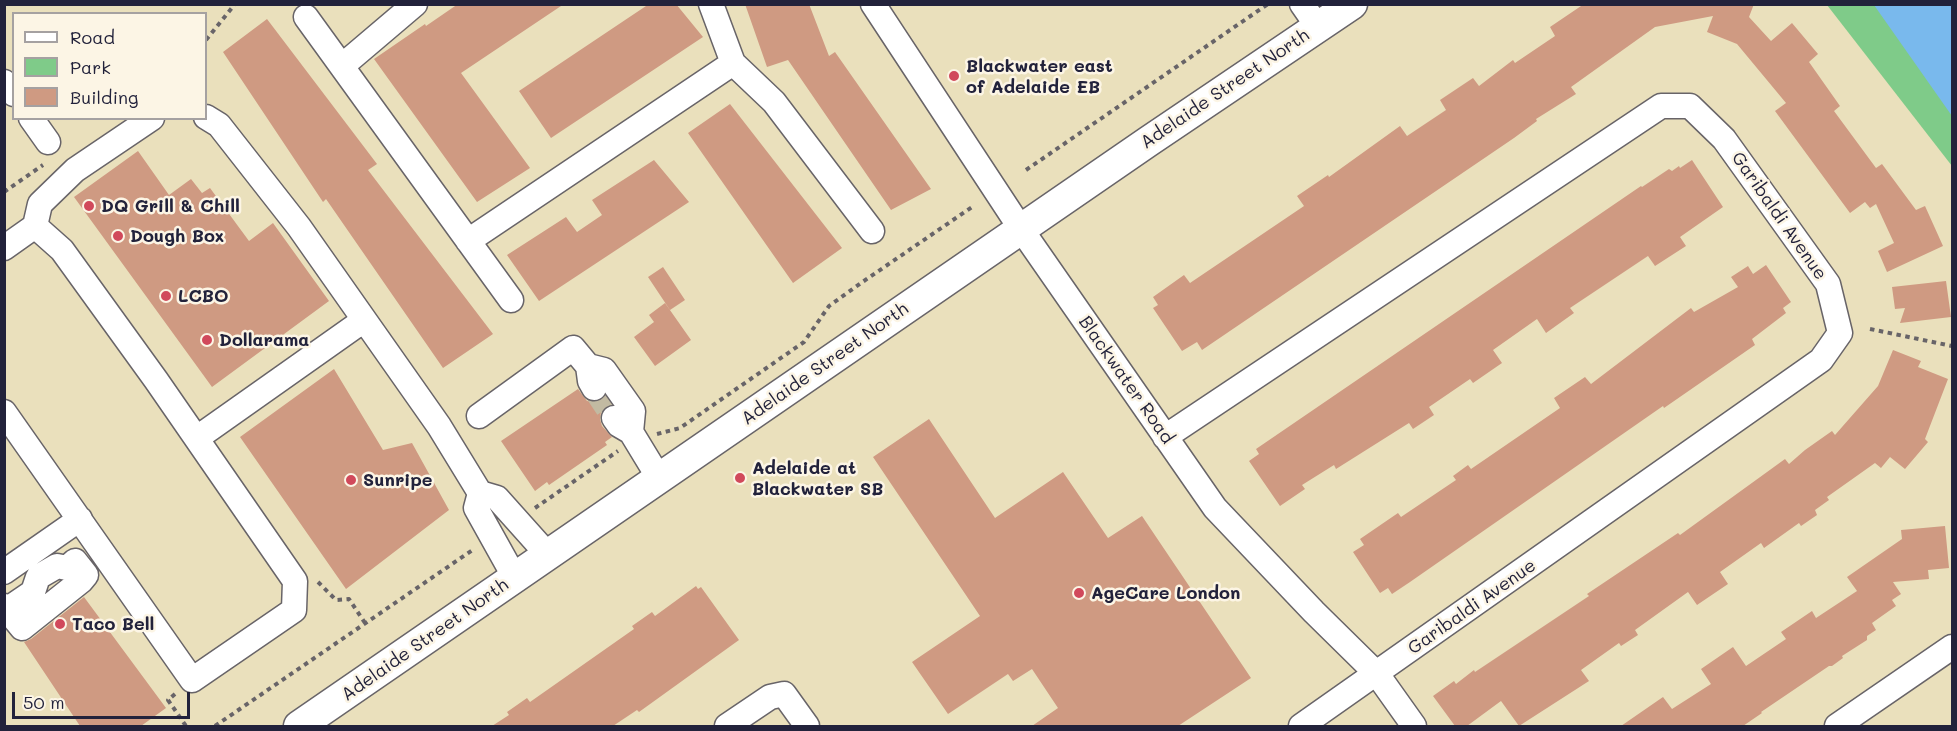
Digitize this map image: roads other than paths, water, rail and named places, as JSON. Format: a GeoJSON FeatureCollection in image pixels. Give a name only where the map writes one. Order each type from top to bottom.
{"type":"FeatureCollection","features":[{"type":"Feature","properties":{"kind":"main road","name":"Adelaide Street North"},"geometry":{"type":"LineString","coordinates":[[299,726],[1021,229],[1310,16],[1352,4]]}},
{"type":"Feature","properties":{"kind":"street"},"geometry":{"type":"LineString","coordinates":[[342,66],[415,4]]}},
{"type":"Feature","properties":{"kind":"street"},"geometry":{"type":"LineString","coordinates":[[711,4],[734,63],[774,102],[872,231]]}},
{"type":"Feature","properties":{"kind":"street","name":"Blackwater Road"},"geometry":{"type":"LineString","coordinates":[[873,4],[1021,229],[1215,508],[1377,674],[1414,726]]}},
{"type":"Feature","properties":{"kind":"street"},"geometry":{"type":"LineString","coordinates":[[306,17],[511,300]]}},
{"type":"Feature","properties":{"kind":"street"},"geometry":{"type":"LineString","coordinates":[[468,241],[734,63]]}},
{"type":"Feature","properties":{"kind":"street","name":"Garibaldi Avenue"},"geometry":{"type":"LineString","coordinates":[[1165,437],[1661,106],[1690,106],[1724,139],[1828,284],[1840,333],[1821,360],[1301,726]]}},
{"type":"Feature","properties":{"kind":"street"},"geometry":{"type":"LineString","coordinates":[[207,118],[219,125],[299,227],[439,426],[480,493],[497,498],[548,555]]}},
{"type":"Feature","properties":{"kind":"street"},"geometry":{"type":"LineString","coordinates":[[33,120],[48,142]]}},
{"type":"Feature","properties":{"kind":"street"},"geometry":{"type":"LineString","coordinates":[[4,248],[35,226],[40,204],[75,170],[149,120]]}},
{"type":"Feature","properties":{"kind":"street"},"geometry":{"type":"LineString","coordinates":[[4,412],[192,680],[294,610],[295,581],[62,250],[35,226]]}},
{"type":"Feature","properties":{"kind":"street"},"geometry":{"type":"LineString","coordinates":[[196,438],[364,320]]}},
{"type":"Feature","properties":{"kind":"street"},"geometry":{"type":"LineString","coordinates":[[479,416],[573,348],[591,377],[604,370],[633,411],[627,430],[659,478]]}},
{"type":"Feature","properties":{"kind":"street"},"geometry":{"type":"LineString","coordinates":[[480,493],[476,508],[515,578]]}},
{"type":"Feature","properties":{"kind":"street"},"geometry":{"type":"LineString","coordinates":[[4,572],[80,519]]}},
{"type":"Feature","properties":{"kind":"street"},"geometry":{"type":"LineString","coordinates":[[75,561],[86,575],[22,628],[6,608],[33,592],[38,577],[57,566],[67,568],[75,561]]}},
{"type":"Feature","properties":{"kind":"street"},"geometry":{"type":"LineString","coordinates":[[1837,726],[1953,647]]}},
{"type":"Feature","properties":{"kind":"street"},"geometry":{"type":"LineString","coordinates":[[727,726],[770,697],[784,694],[807,726]]}},
{"type":"Feature","properties":{"kind":"water"},"geometry":{"type":"Polygon","coordinates":[[[1874,5],[1952,5],[1952,116],[1874,5]]]}},
{"type":"Feature","properties":{"kind":"tunnel"},"geometry":{"type":"LineString","coordinates":[[594,388],[614,418]]}},
{"type":"Feature","properties":{"kind":"place","name":"Blackwater east of Adelaide EB"},"geometry":{"type":"Point","coordinates":[954,76]}},
{"type":"Feature","properties":{"kind":"place","name":"DQ Grill & Chill"},"geometry":{"type":"Point","coordinates":[89,206]}},
{"type":"Feature","properties":{"kind":"place","name":"Dough Box"},"geometry":{"type":"Point","coordinates":[118,236]}},
{"type":"Feature","properties":{"kind":"place","name":"LCBO"},"geometry":{"type":"Point","coordinates":[166,296]}},
{"type":"Feature","properties":{"kind":"place","name":"Dollarama"},"geometry":{"type":"Point","coordinates":[207,340]}},
{"type":"Feature","properties":{"kind":"place","name":"Adelaide at Blackwater SB"},"geometry":{"type":"Point","coordinates":[740,478]}},
{"type":"Feature","properties":{"kind":"place","name":"Sunripe"},"geometry":{"type":"Point","coordinates":[351,480]}},
{"type":"Feature","properties":{"kind":"place","name":"AgeCare London"},"geometry":{"type":"Point","coordinates":[1079,593]}},
{"type":"Feature","properties":{"kind":"place","name":"Taco Bell"},"geometry":{"type":"Point","coordinates":[60,624]}}]}
